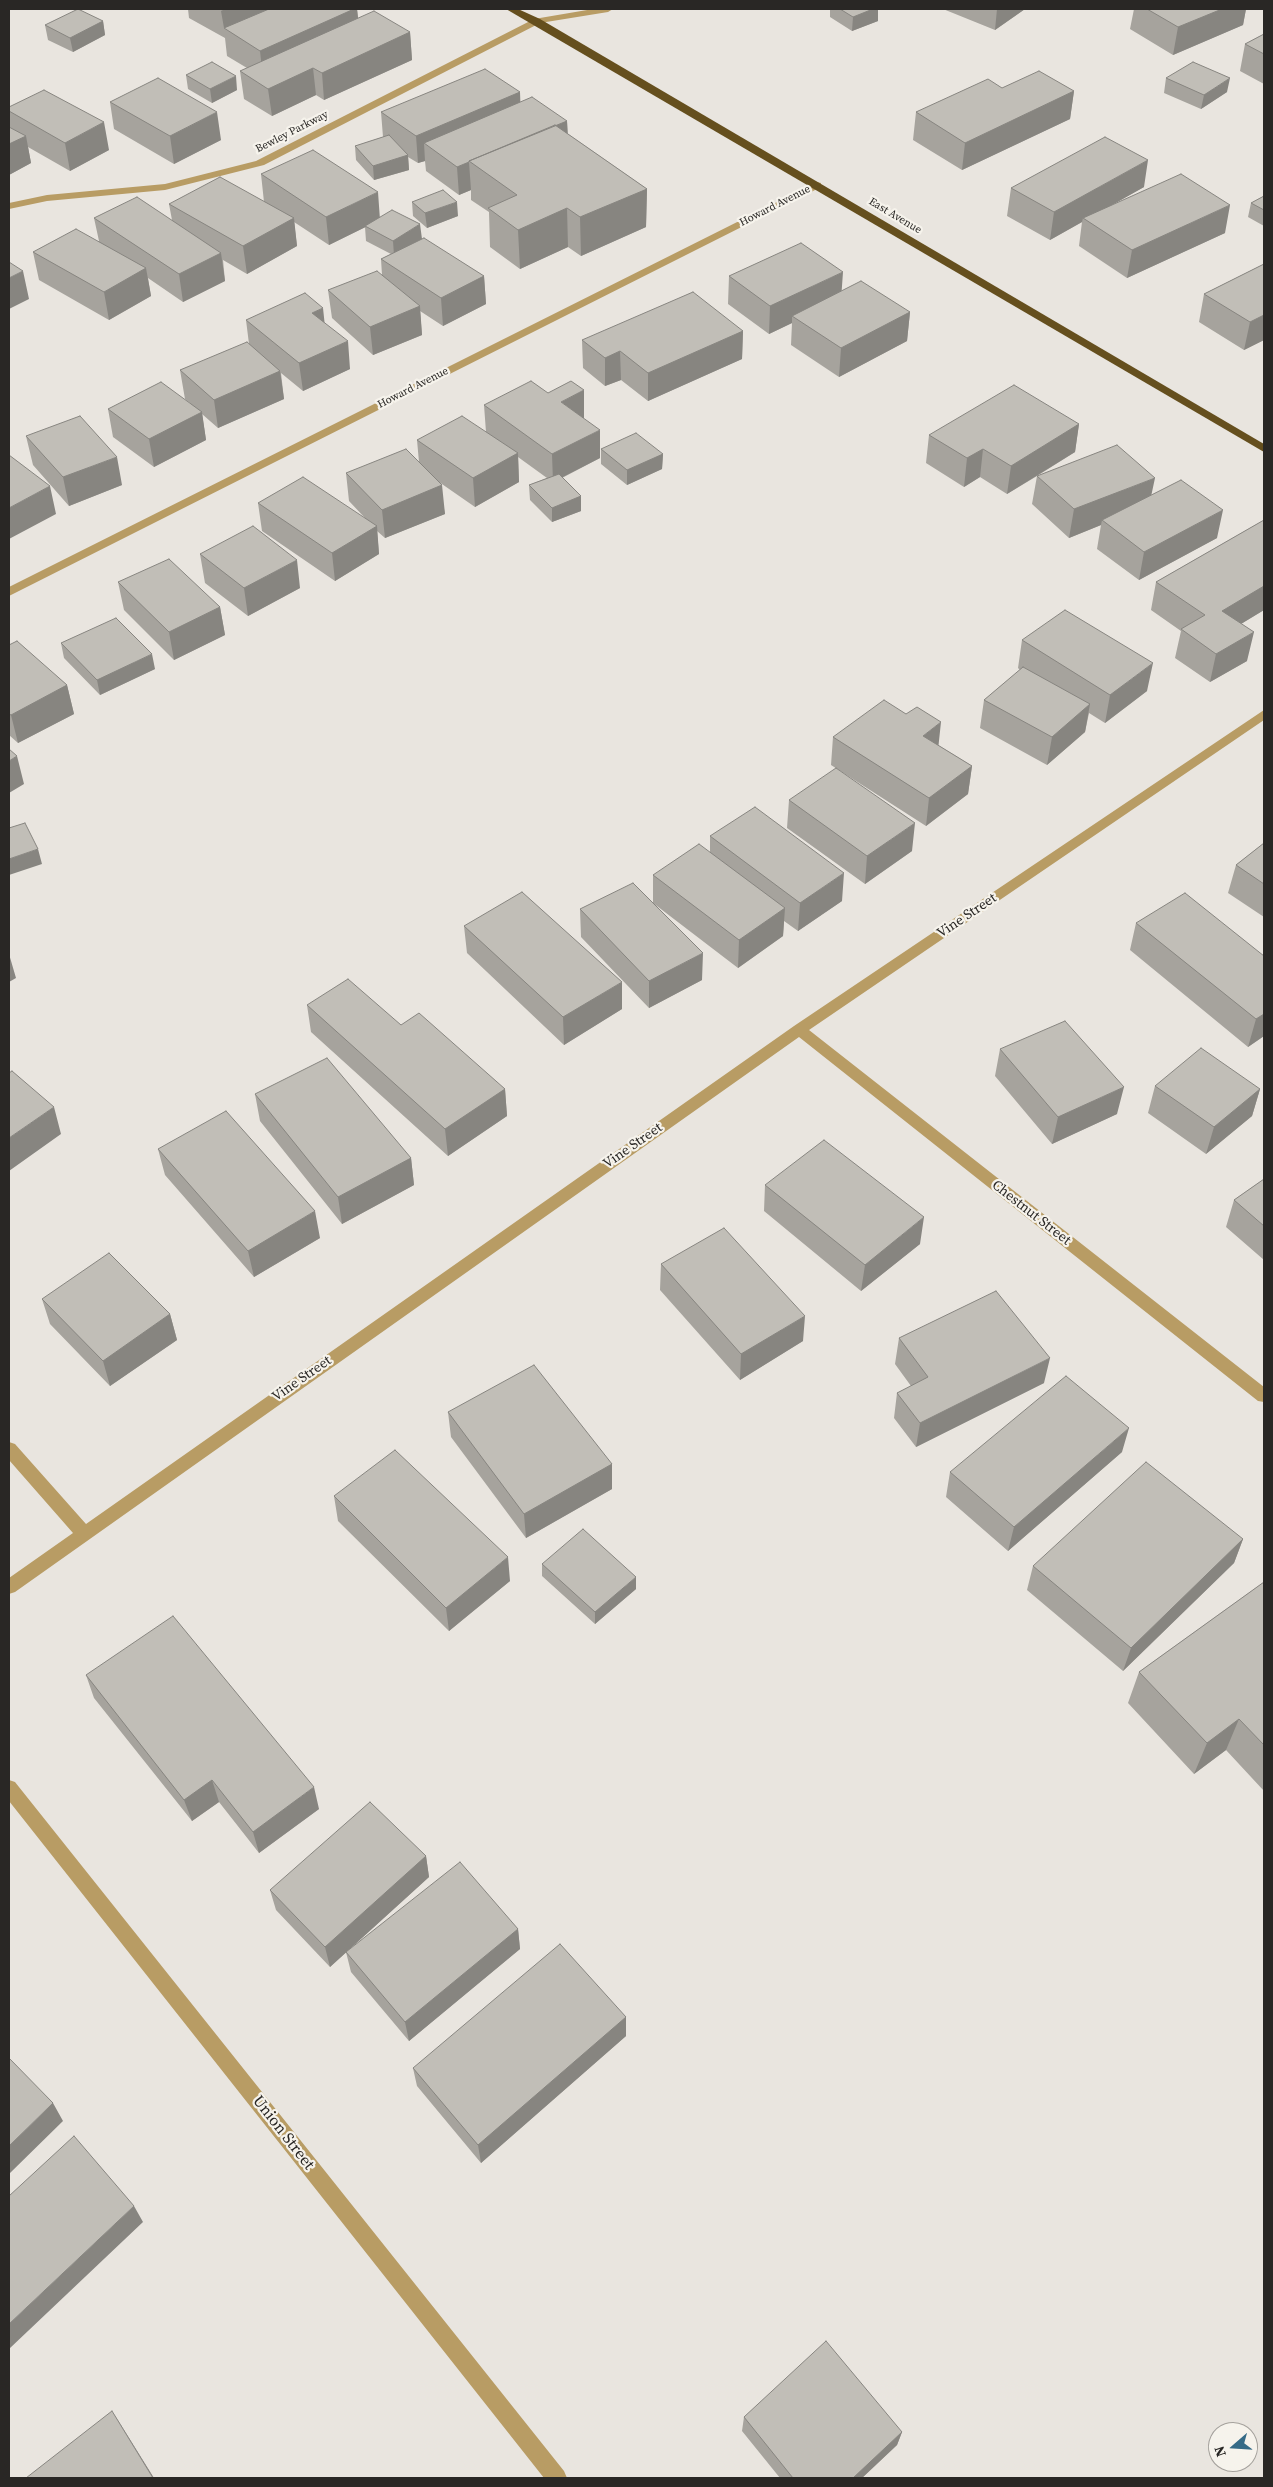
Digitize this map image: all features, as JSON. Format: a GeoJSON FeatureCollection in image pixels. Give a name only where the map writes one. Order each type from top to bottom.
{"type":"FeatureCollection","features":[{"type":"Feature","properties":{"kind":"highway","name":"East Avenue"},"geometry":{"type":"LineString","coordinates":[[512,9],[537,21],[1264,448]]}},
{"type":"Feature","properties":{"kind":"street"},"geometry":{"type":"LineString","coordinates":[[517,9],[537,21]]}},
{"type":"Feature","properties":{"kind":"street","name":"Bewley Parkway"},"geometry":{"type":"LineString","coordinates":[[9,206],[47,198],[165,187],[260,163],[537,21],[608,9]]}},
{"type":"Feature","properties":{"kind":"street","name":"Howard Avenue"},"geometry":{"type":"LineString","coordinates":[[9,592],[817,185]]}},
{"type":"Feature","properties":{"kind":"street","name":"Vine Street"},"geometry":{"type":"LineString","coordinates":[[9,1587],[799,1030],[1264,714]]}},
{"type":"Feature","properties":{"kind":"street","name":"Chestnut Street"},"geometry":{"type":"LineString","coordinates":[[799,1030],[1264,1396]]}},
{"type":"Feature","properties":{"kind":"street"},"geometry":{"type":"LineString","coordinates":[[9,1448],[84,1533]]}},
{"type":"Feature","properties":{"kind":"street","name":"Union Street"},"geometry":{"type":"LineString","coordinates":[[9,1788],[557,2478]]}},
{"type":"Feature","properties":{"kind":"building"},"geometry":{"type":"Polygon","coordinates":[[[78,9],[103,21],[70,38],[45,25],[78,9]]]}},
{"type":"Feature","properties":{"kind":"building"},"geometry":{"type":"Polygon","coordinates":[[[269,9],[354,9],[260,51],[224,28],[269,9]]]}},
{"type":"Feature","properties":{"kind":"building"},"geometry":{"type":"Polygon","coordinates":[[[840,9],[873,9],[853,17],[840,9]]]}},
{"type":"Feature","properties":{"kind":"building"},"geometry":{"type":"Polygon","coordinates":[[[1147,9],[1222,9],[1178,27],[1147,9]]]}},
{"type":"Feature","properties":{"kind":"building"},"geometry":{"type":"Polygon","coordinates":[[[374,11],[410,32],[322,73],[313,68],[268,89],[240,71],[374,11]]]}},
{"type":"Feature","properties":{"kind":"building"},"geometry":{"type":"Polygon","coordinates":[[[1264,34],[1264,54],[1245,44],[1264,34]]]}},
{"type":"Feature","properties":{"kind":"building"},"geometry":{"type":"Polygon","coordinates":[[[212,62],[236,76],[210,89],[186,75],[212,62]]]}},
{"type":"Feature","properties":{"kind":"building"},"geometry":{"type":"Polygon","coordinates":[[[1193,62],[1230,78],[1204,95],[1166,78],[1193,62]]]}},
{"type":"Feature","properties":{"kind":"building"},"geometry":{"type":"Polygon","coordinates":[[[485,69],[520,92],[416,136],[381,112],[485,69]]]}},
{"type":"Feature","properties":{"kind":"building"},"geometry":{"type":"Polygon","coordinates":[[[1039,71],[1074,91],[965,143],[916,112],[988,79],[1002,88],[1039,71]]]}},
{"type":"Feature","properties":{"kind":"building"},"geometry":{"type":"Polygon","coordinates":[[[158,78],[217,112],[170,136],[110,102],[158,78]]]}},
{"type":"Feature","properties":{"kind":"building"},"geometry":{"type":"Polygon","coordinates":[[[44,90],[104,122],[65,143],[9,111],[9,107],[44,90]]]}},
{"type":"Feature","properties":{"kind":"building"},"geometry":{"type":"Polygon","coordinates":[[[532,97],[567,121],[457,167],[424,143],[532,97]]]}},
{"type":"Feature","properties":{"kind":"building"},"geometry":{"type":"Polygon","coordinates":[[[555,125],[647,189],[580,217],[567,208],[518,230],[488,208],[517,195],[469,161],[555,125]]]}},
{"type":"Feature","properties":{"kind":"building"},"geometry":{"type":"Polygon","coordinates":[[[9,127],[26,136],[9,144],[9,127]]]}},
{"type":"Feature","properties":{"kind":"building"},"geometry":{"type":"Polygon","coordinates":[[[389,135],[408,155],[373,166],[355,146],[389,135]]]}},
{"type":"Feature","properties":{"kind":"building"},"geometry":{"type":"Polygon","coordinates":[[[1105,137],[1148,160],[1054,212],[1011,188],[1105,137]]]}},
{"type":"Feature","properties":{"kind":"building"},"geometry":{"type":"Polygon","coordinates":[[[313,150],[378,192],[326,217],[261,174],[313,150]]]}},
{"type":"Feature","properties":{"kind":"building"},"geometry":{"type":"Polygon","coordinates":[[[1181,174],[1230,205],[1132,250],[1083,218],[1181,174]]]}},
{"type":"Feature","properties":{"kind":"building"},"geometry":{"type":"Polygon","coordinates":[[[220,177],[294,218],[243,246],[169,204],[220,177]]]}},
{"type":"Feature","properties":{"kind":"building"},"geometry":{"type":"Polygon","coordinates":[[[443,190],[457,202],[425,213],[412,202],[443,190]]]}},
{"type":"Feature","properties":{"kind":"building"},"geometry":{"type":"Polygon","coordinates":[[[1264,196],[1264,210],[1251,203],[1264,196]]]}},
{"type":"Feature","properties":{"kind":"building"},"geometry":{"type":"Polygon","coordinates":[[[137,197],[221,253],[179,274],[94,218],[137,197]]]}},
{"type":"Feature","properties":{"kind":"building"},"geometry":{"type":"Polygon","coordinates":[[[392,210],[420,224],[393,241],[365,226],[392,210]]]}},
{"type":"Feature","properties":{"kind":"building"},"geometry":{"type":"Polygon","coordinates":[[[76,229],[146,268],[104,292],[33,252],[76,229]]]}},
{"type":"Feature","properties":{"kind":"building"},"geometry":{"type":"Polygon","coordinates":[[[424,238],[484,276],[441,298],[381,259],[424,238]]]}},
{"type":"Feature","properties":{"kind":"building"},"geometry":{"type":"Polygon","coordinates":[[[801,243],[843,272],[770,306],[729,276],[801,243]]]}},
{"type":"Feature","properties":{"kind":"building"},"geometry":{"type":"Polygon","coordinates":[[[9,262],[23,271],[9,278],[9,262]]]}},
{"type":"Feature","properties":{"kind":"building"},"geometry":{"type":"Polygon","coordinates":[[[1264,264],[1264,315],[1250,322],[1204,294],[1264,264]]]}},
{"type":"Feature","properties":{"kind":"building"},"geometry":{"type":"Polygon","coordinates":[[[377,271],[420,306],[370,327],[328,290],[377,271]]]}},
{"type":"Feature","properties":{"kind":"building"},"geometry":{"type":"Polygon","coordinates":[[[861,281],[910,312],[841,348],[792,316],[861,281]]]}},
{"type":"Feature","properties":{"kind":"building"},"geometry":{"type":"Polygon","coordinates":[[[693,292],[743,331],[648,373],[620,351],[605,358],[582,340],[693,292]]]}},
{"type":"Feature","properties":{"kind":"building"},"geometry":{"type":"Polygon","coordinates":[[[305,293],[323,308],[312,313],[348,341],[299,363],[246,320],[305,293]]]}},
{"type":"Feature","properties":{"kind":"building"},"geometry":{"type":"Polygon","coordinates":[[[247,342],[280,371],[214,400],[180,370],[247,342]]]}},
{"type":"Feature","properties":{"kind":"building"},"geometry":{"type":"Polygon","coordinates":[[[531,381],[548,393],[571,381],[584,390],[561,402],[600,430],[552,454],[484,405],[531,381]]]}},
{"type":"Feature","properties":{"kind":"building"},"geometry":{"type":"Polygon","coordinates":[[[161,382],[202,412],[149,439],[108,409],[161,382]]]}},
{"type":"Feature","properties":{"kind":"building"},"geometry":{"type":"Polygon","coordinates":[[[1014,385],[1079,424],[1011,466],[983,449],[967,458],[929,435],[1014,385]]]}},
{"type":"Feature","properties":{"kind":"building"},"geometry":{"type":"Polygon","coordinates":[[[80,416],[117,457],[63,477],[26,436],[80,416]]]}},
{"type":"Feature","properties":{"kind":"building"},"geometry":{"type":"Polygon","coordinates":[[[462,416],[518,453],[473,478],[417,440],[462,416]]]}},
{"type":"Feature","properties":{"kind":"building"},"geometry":{"type":"Polygon","coordinates":[[[636,433],[663,454],[627,470],[601,449],[636,433]]]}},
{"type":"Feature","properties":{"kind":"building"},"geometry":{"type":"Polygon","coordinates":[[[1117,445],[1155,478],[1074,509],[1037,476],[1117,445]]]}},
{"type":"Feature","properties":{"kind":"building"},"geometry":{"type":"Polygon","coordinates":[[[406,449],[442,485],[382,510],[346,473],[406,449]]]}},
{"type":"Feature","properties":{"kind":"building"},"geometry":{"type":"Polygon","coordinates":[[[9,455],[50,486],[9,508],[9,455]]]}},
{"type":"Feature","properties":{"kind":"building"},"geometry":{"type":"Polygon","coordinates":[[[559,474],[581,496],[552,508],[529,485],[559,474]]]}},
{"type":"Feature","properties":{"kind":"building"},"geometry":{"type":"Polygon","coordinates":[[[303,477],[377,526],[332,553],[258,503],[303,477]]]}},
{"type":"Feature","properties":{"kind":"building"},"geometry":{"type":"Polygon","coordinates":[[[1181,480],[1223,510],[1144,552],[1102,520],[1181,480]]]}},
{"type":"Feature","properties":{"kind":"building"},"geometry":{"type":"Polygon","coordinates":[[[1264,520],[1264,586],[1222,611],[1254,632],[1216,654],[1181,629],[1205,615],[1156,582],[1264,520]]]}},
{"type":"Feature","properties":{"kind":"building"},"geometry":{"type":"Polygon","coordinates":[[[253,526],[297,560],[244,588],[200,554],[253,526]]]}},
{"type":"Feature","properties":{"kind":"building"},"geometry":{"type":"Polygon","coordinates":[[[169,559],[220,607],[169,632],[118,582],[169,559]]]}},
{"type":"Feature","properties":{"kind":"building"},"geometry":{"type":"Polygon","coordinates":[[[1065,610],[1153,663],[1110,695],[1022,640],[1065,610]]]}},
{"type":"Feature","properties":{"kind":"building"},"geometry":{"type":"Polygon","coordinates":[[[116,618],[152,654],[97,680],[61,643],[116,618]]]}},
{"type":"Feature","properties":{"kind":"building"},"geometry":{"type":"Polygon","coordinates":[[[17,641],[67,685],[11,715],[9,714],[9,645],[17,641]]]}},
{"type":"Feature","properties":{"kind":"building"},"geometry":{"type":"Polygon","coordinates":[[[1023,667],[1090,704],[1052,737],[984,700],[1023,667]]]}},
{"type":"Feature","properties":{"kind":"building"},"geometry":{"type":"Polygon","coordinates":[[[884,700],[906,714],[917,707],[941,722],[923,736],[972,766],[929,798],[833,737],[884,700]]]}},
{"type":"Feature","properties":{"kind":"building"},"geometry":{"type":"Polygon","coordinates":[[[9,749],[17,756],[9,761],[9,749]]]}},
{"type":"Feature","properties":{"kind":"building"},"geometry":{"type":"Polygon","coordinates":[[[836,768],[915,823],[867,856],[789,800],[836,768]]]}},
{"type":"Feature","properties":{"kind":"building"},"geometry":{"type":"Polygon","coordinates":[[[755,807],[844,873],[800,903],[710,836],[755,807]]]}},
{"type":"Feature","properties":{"kind":"building"},"geometry":{"type":"Polygon","coordinates":[[[25,823],[38,849],[9,859],[9,828],[25,823]]]}},
{"type":"Feature","properties":{"kind":"building"},"geometry":{"type":"Polygon","coordinates":[[[1264,843],[1264,884],[1236,865],[1264,843]]]}},
{"type":"Feature","properties":{"kind":"building"},"geometry":{"type":"Polygon","coordinates":[[[699,844],[785,908],[739,940],[653,875],[699,844]]]}},
{"type":"Feature","properties":{"kind":"building"},"geometry":{"type":"Polygon","coordinates":[[[633,883],[703,953],[649,981],[580,909],[633,883]]]}},
{"type":"Feature","properties":{"kind":"building"},"geometry":{"type":"Polygon","coordinates":[[[522,892],[622,982],[563,1017],[464,926],[522,892]]]}},
{"type":"Feature","properties":{"kind":"building"},"geometry":{"type":"Polygon","coordinates":[[[1185,893],[1264,956],[1264,1014],[1256,1019],[1136,923],[1185,893]]]}},
{"type":"Feature","properties":{"kind":"building"},"geometry":{"type":"Polygon","coordinates":[[[348,979],[401,1025],[419,1013],[505,1089],[445,1129],[307,1005],[348,979]]]}},
{"type":"Feature","properties":{"kind":"building"},"geometry":{"type":"Polygon","coordinates":[[[1065,1021],[1124,1087],[1058,1117],[1000,1049],[1065,1021]]]}},
{"type":"Feature","properties":{"kind":"building"},"geometry":{"type":"Polygon","coordinates":[[[1201,1048],[1260,1089],[1214,1127],[1155,1086],[1201,1048]]]}},
{"type":"Feature","properties":{"kind":"building"},"geometry":{"type":"Polygon","coordinates":[[[327,1058],[411,1158],[338,1197],[255,1094],[327,1058]]]}},
{"type":"Feature","properties":{"kind":"building"},"geometry":{"type":"Polygon","coordinates":[[[12,1071],[54,1107],[9,1138],[9,1073],[12,1071]]]}},
{"type":"Feature","properties":{"kind":"building"},"geometry":{"type":"Polygon","coordinates":[[[226,1111],[315,1211],[248,1251],[158,1149],[226,1111]]]}},
{"type":"Feature","properties":{"kind":"building"},"geometry":{"type":"Polygon","coordinates":[[[824,1140],[924,1217],[865,1265],[765,1185],[824,1140]]]}},
{"type":"Feature","properties":{"kind":"building"},"geometry":{"type":"Polygon","coordinates":[[[1264,1179],[1264,1226],[1234,1200],[1264,1179]]]}},
{"type":"Feature","properties":{"kind":"building"},"geometry":{"type":"Polygon","coordinates":[[[724,1228],[805,1316],[741,1354],[661,1264],[724,1228]]]}},
{"type":"Feature","properties":{"kind":"building"},"geometry":{"type":"Polygon","coordinates":[[[109,1253],[170,1314],[103,1361],[42,1299],[109,1253]]]}},
{"type":"Feature","properties":{"kind":"building"},"geometry":{"type":"Polygon","coordinates":[[[996,1291],[1050,1358],[920,1423],[897,1393],[928,1377],[899,1338],[996,1291]]]}},
{"type":"Feature","properties":{"kind":"building"},"geometry":{"type":"Polygon","coordinates":[[[534,1365],[612,1464],[524,1514],[448,1412],[534,1365]]]}},
{"type":"Feature","properties":{"kind":"building"},"geometry":{"type":"Polygon","coordinates":[[[1066,1376],[1129,1428],[1014,1527],[950,1472],[1066,1376]]]}},
{"type":"Feature","properties":{"kind":"building"},"geometry":{"type":"Polygon","coordinates":[[[395,1450],[508,1557],[446,1608],[334,1496],[395,1450]]]}},
{"type":"Feature","properties":{"kind":"building"},"geometry":{"type":"Polygon","coordinates":[[[1146,1462],[1243,1539],[1131,1648],[1033,1566],[1146,1462]]]}},
{"type":"Feature","properties":{"kind":"building"},"geometry":{"type":"Polygon","coordinates":[[[583,1529],[636,1577],[595,1612],[542,1564],[583,1529]]]}},
{"type":"Feature","properties":{"kind":"building"},"geometry":{"type":"Polygon","coordinates":[[[1264,1582],[1264,1745],[1239,1719],[1207,1743],[1139,1672],[1264,1582]]]}},
{"type":"Feature","properties":{"kind":"building"},"geometry":{"type":"Polygon","coordinates":[[[173,1616],[314,1787],[253,1832],[212,1780],[184,1800],[86,1675],[173,1616]]]}},
{"type":"Feature","properties":{"kind":"building"},"geometry":{"type":"Polygon","coordinates":[[[370,1802],[426,1856],[325,1947],[270,1890],[370,1802]]]}},
{"type":"Feature","properties":{"kind":"building"},"geometry":{"type":"Polygon","coordinates":[[[460,1862],[518,1929],[405,2022],[346,1952],[460,1862]]]}},
{"type":"Feature","properties":{"kind":"building"},"geometry":{"type":"Polygon","coordinates":[[[560,1944],[626,2017],[478,2145],[413,2068],[560,1944]]]}},
{"type":"Feature","properties":{"kind":"building"},"geometry":{"type":"Polygon","coordinates":[[[9,2058],[53,2103],[9,2146],[9,2058]]]}},
{"type":"Feature","properties":{"kind":"building"},"geometry":{"type":"Polygon","coordinates":[[[74,2136],[134,2206],[9,2324],[9,2196],[74,2136]]]}},
{"type":"Feature","properties":{"kind":"building"},"geometry":{"type":"Polygon","coordinates":[[[826,2341],[902,2432],[853,2478],[793,2478],[744,2417],[826,2341]]]}},
{"type":"Feature","properties":{"kind":"building"},"geometry":{"type":"Polygon","coordinates":[[[112,2411],[153,2478],[26,2478],[112,2411]]]}}]}
